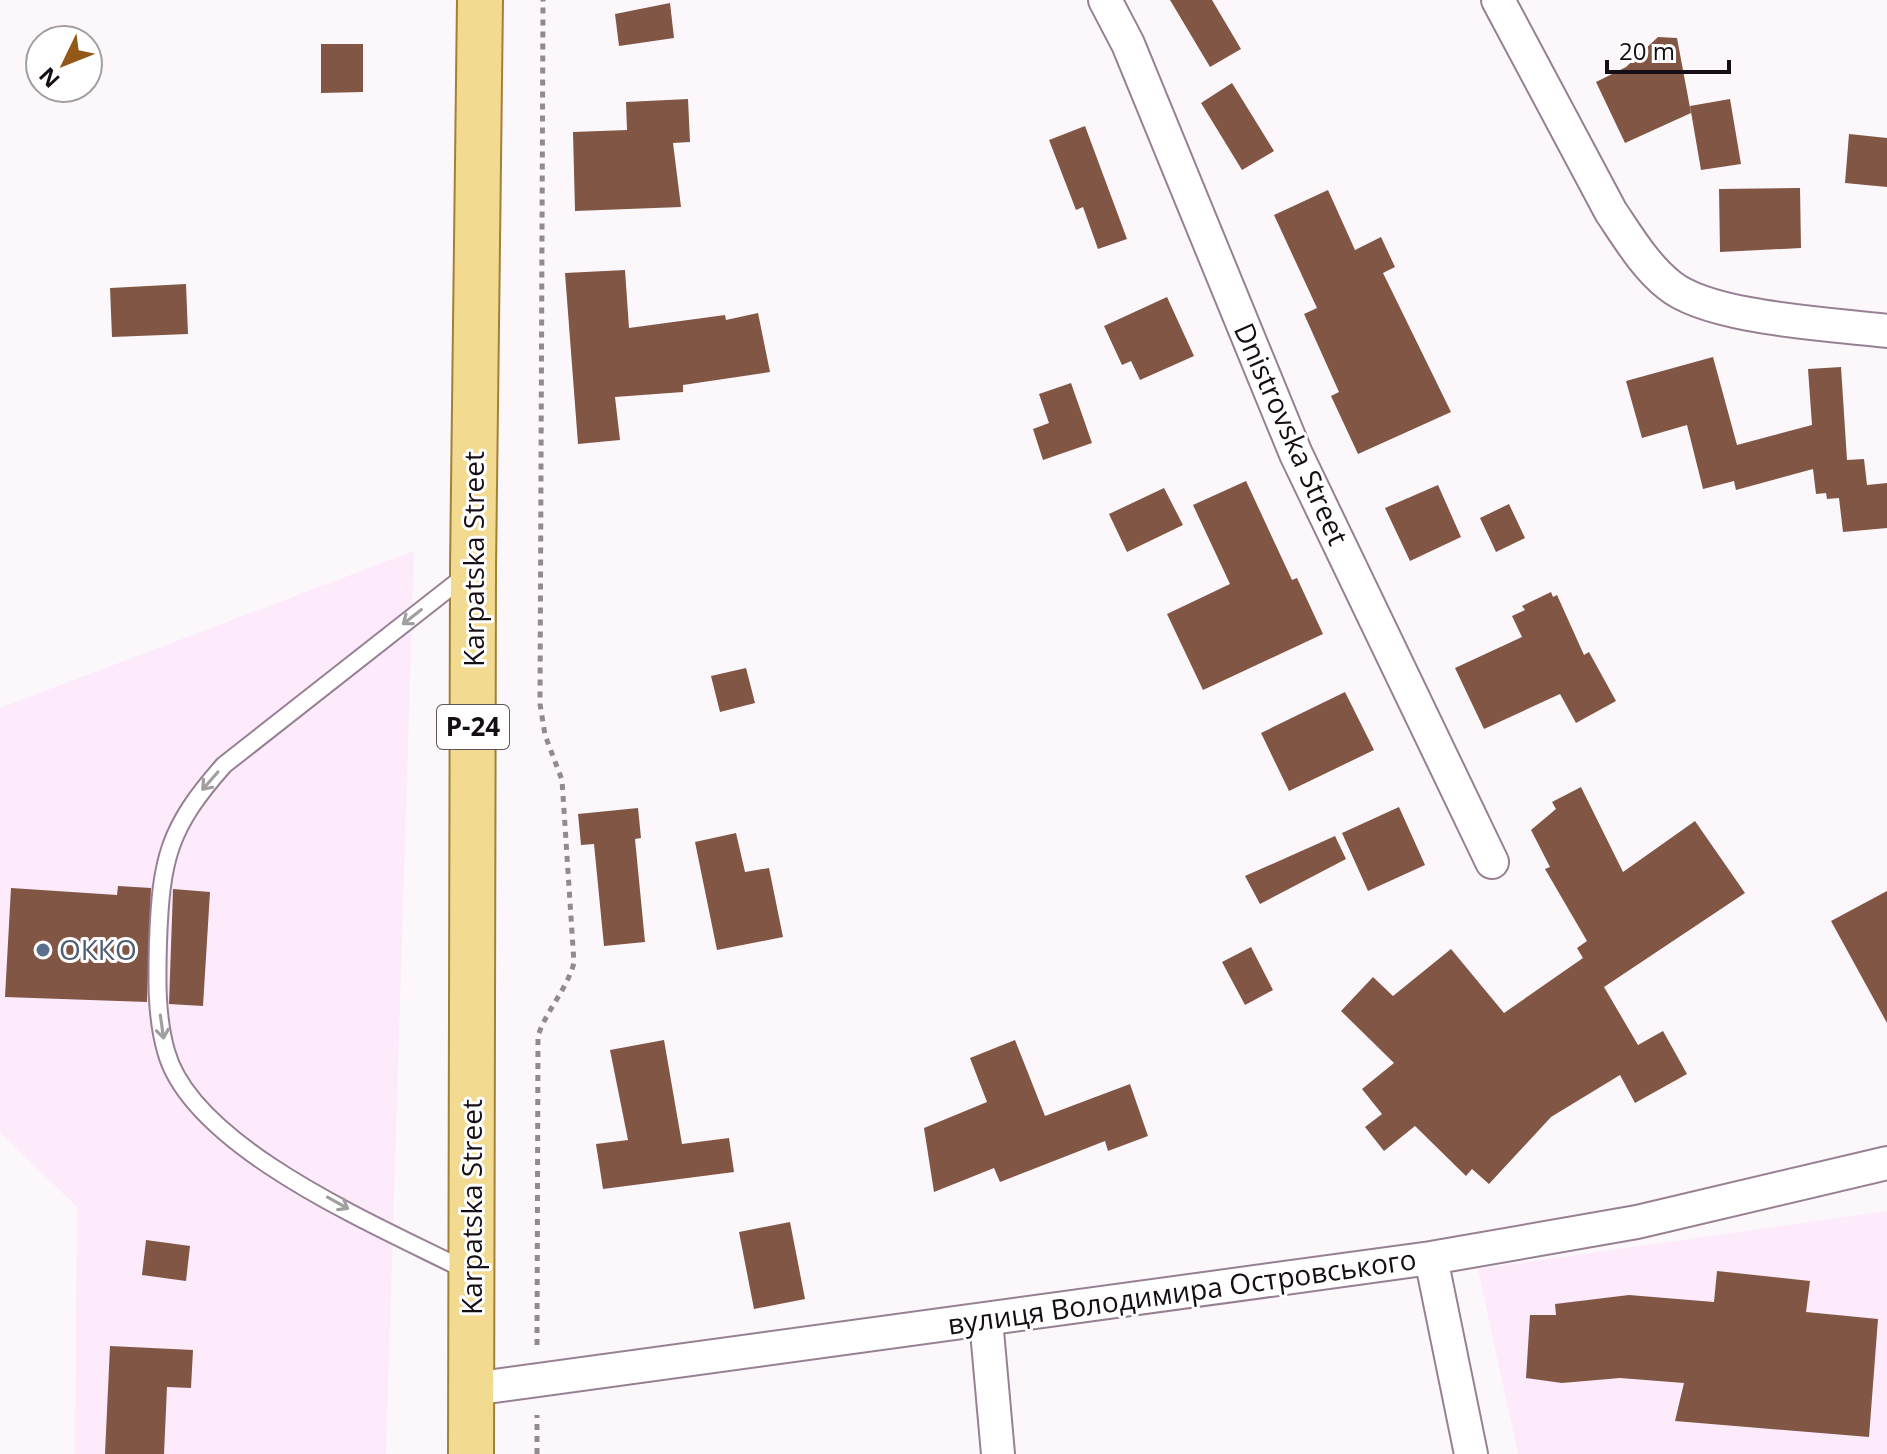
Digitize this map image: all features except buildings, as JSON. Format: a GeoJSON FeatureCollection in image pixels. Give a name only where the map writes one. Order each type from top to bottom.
{"type":"FeatureCollection","features":[{"type":"Feature","properties":{"kind":"main road","name":"Karpatska Street"},"geometry":{"type":"LineString","coordinates":[[471,1454],[473,569],[480,0]]}},
{"type":"Feature","properties":{"kind":"street","name":"Dnistrovska Street"},"geometry":{"type":"LineString","coordinates":[[1105,0],[1128,44],[1296,454],[1492,862]]}},
{"type":"Feature","properties":{"kind":"street"},"geometry":{"type":"LineString","coordinates":[[1498,0],[1611,212],[1634,245],[1671,287],[1740,311],[1887,331]]}},
{"type":"Feature","properties":{"kind":"street","name":"вулиця Володимира Островського"},"geometry":{"type":"LineString","coordinates":[[472,1389],[1431,1258],[1637,1222],[1887,1163]]}},
{"type":"Feature","properties":{"kind":"street"},"geometry":{"type":"LineString","coordinates":[[1431,1258],[1471,1454]]}},
{"type":"Feature","properties":{"kind":"street"},"geometry":{"type":"LineString","coordinates":[[986,1320],[998,1454]]}},
{"type":"Feature","properties":{"kind":"lane"},"geometry":{"type":"LineString","coordinates":[[472,1273],[251,1155],[199,1111],[166,1053],[156,987],[160,897],[169,848],[191,802],[224,765],[473,569]]}},
{"type":"Feature","properties":{"kind":"path"},"geometry":{"type":"LineString","coordinates":[[537,1454],[538,1036],[545,1014],[567,987],[574,963],[562,780],[545,735],[540,704],[543,0]]}},
{"type":"Feature","properties":{"kind":"shaded area"},"geometry":{"type":"Polygon","coordinates":[[[414,551],[386,1454],[75,1454],[77,1207],[0,1132],[0,708],[414,551]]]}},
{"type":"Feature","properties":{"kind":"shaded area"},"geometry":{"type":"Polygon","coordinates":[[[1887,1211],[1887,1454],[1518,1454],[1478,1269],[1887,1211]]]}},
{"type":"Feature","properties":{"kind":"place","name":"ОККО"},"geometry":{"type":"Point","coordinates":[43,950]}}]}
